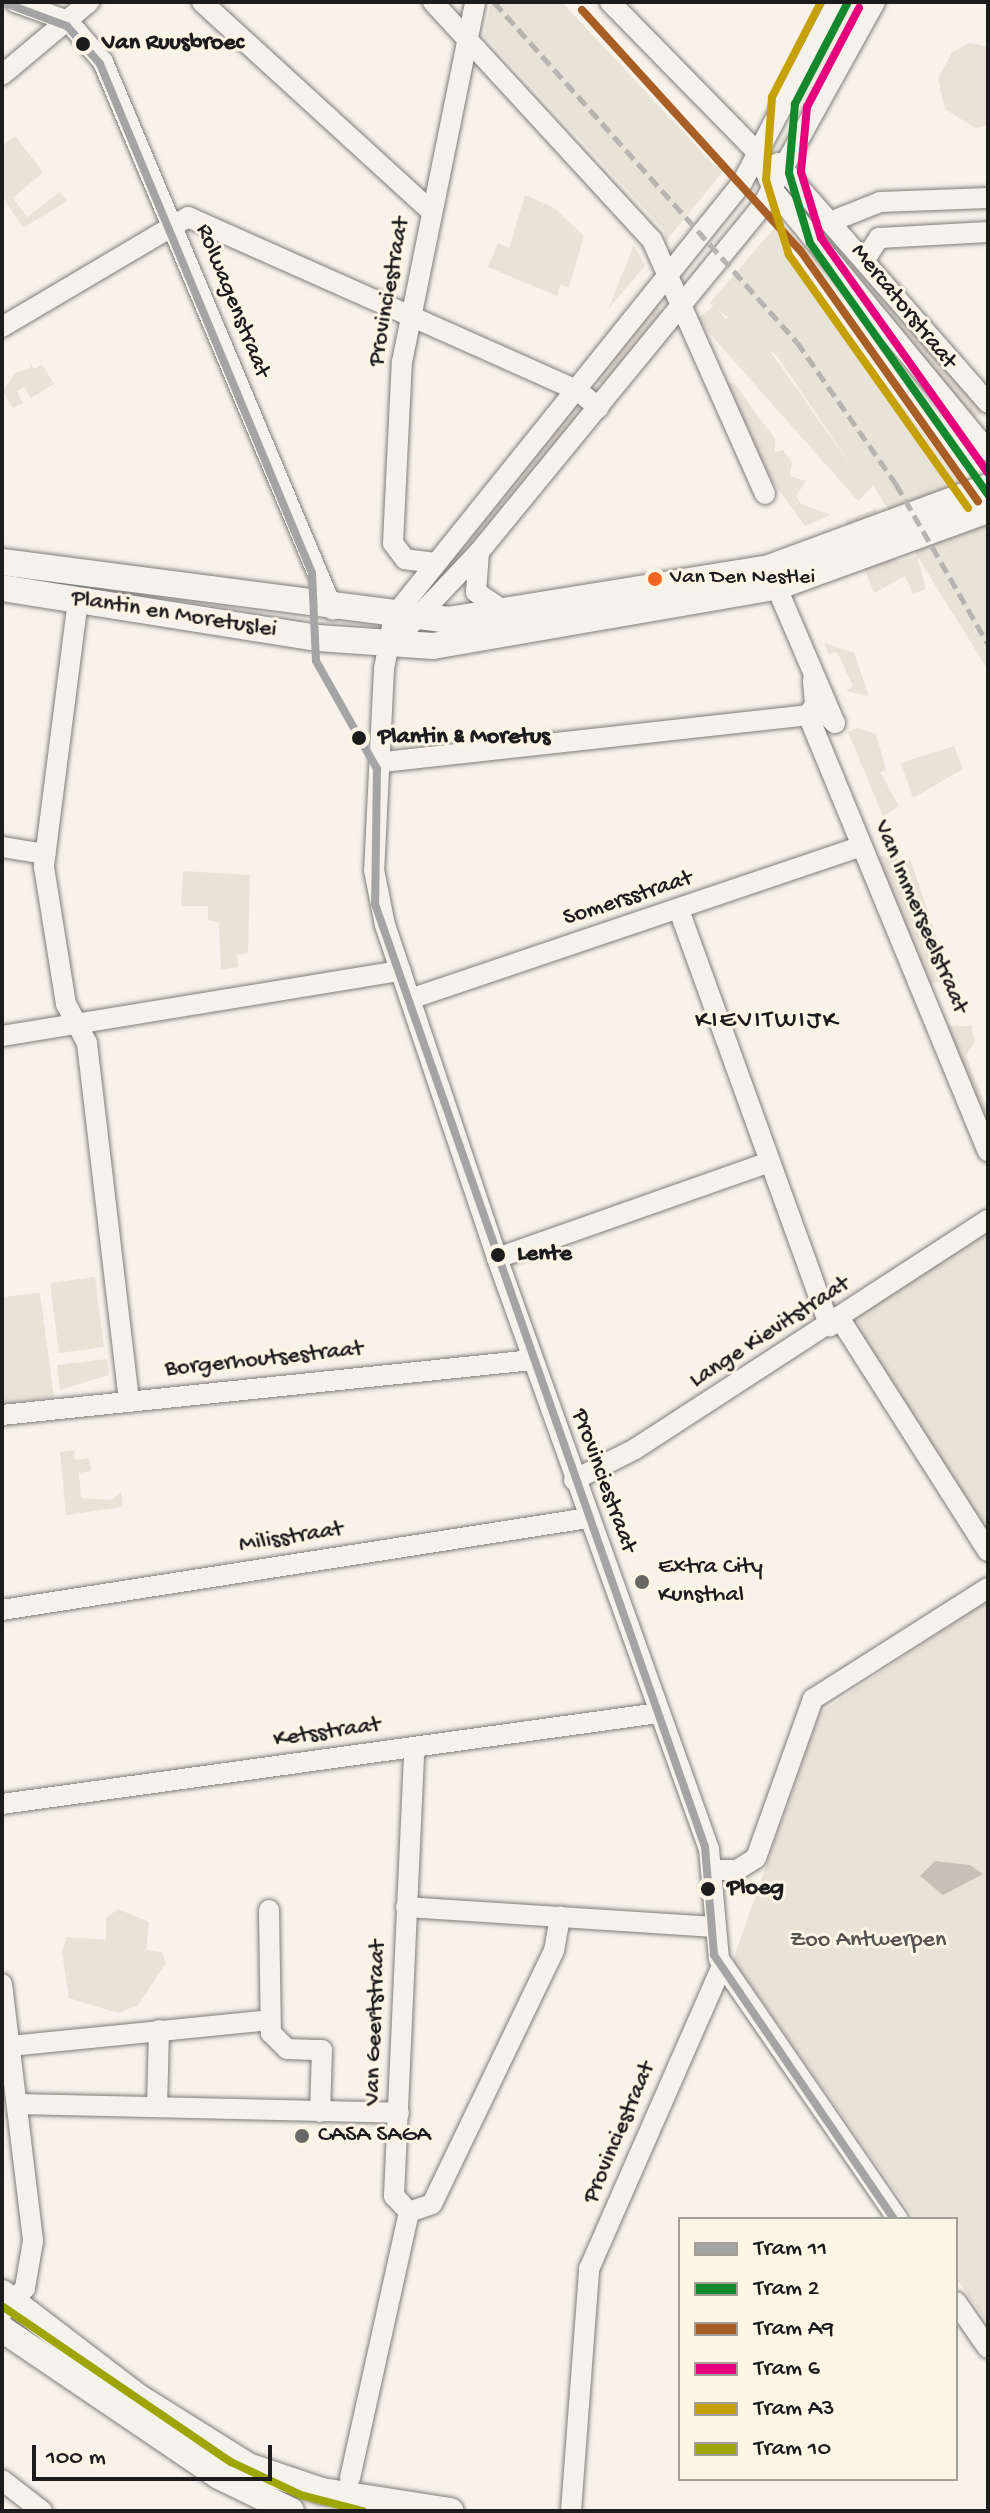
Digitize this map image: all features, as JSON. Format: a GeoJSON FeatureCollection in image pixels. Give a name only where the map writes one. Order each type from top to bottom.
{"type":"FeatureCollection","features":[{"type":"Feature","properties":{"kind":"main road","name":"Plantin en Moretuslei"},"geometry":{"type":"LineString","coordinates":[[2,588],[318,638],[394,629],[422,618],[514,613],[772,577],[988,487]]}},
{"type":"Feature","properties":{"kind":"main road","name":"Plantin en Moretuslei"},"geometry":{"type":"LineString","coordinates":[[2,562],[333,610],[394,629],[464,643],[772,577],[988,510]]}},
{"type":"Feature","properties":{"kind":"main road"},"geometry":{"type":"LineString","coordinates":[[7,2304],[262,2485],[291,2511]]}},
{"type":"Feature","properties":{"kind":"main road"},"geometry":{"type":"LineString","coordinates":[[2,2329],[119,2413],[262,2485],[322,2491],[440,2510]]}},
{"type":"Feature","properties":{"kind":"street"},"geometry":{"type":"LineString","coordinates":[[15,2],[68,21]]}},
{"type":"Feature","properties":{"kind":"street"},"geometry":{"type":"LineString","coordinates":[[2,75],[89,2]]}},
{"type":"Feature","properties":{"kind":"street"},"geometry":{"type":"LineString","coordinates":[[202,2],[430,210]]}},
{"type":"Feature","properties":{"kind":"street"},"geometry":{"type":"LineString","coordinates":[[433,2],[652,240],[765,494]]}},
{"type":"Feature","properties":{"kind":"street","name":"Provinciestraat"},"geometry":{"type":"LineString","coordinates":[[436,563],[405,559],[393,543],[408,313],[475,2]]}},
{"type":"Feature","properties":{"kind":"street","name":"Mercatorstraat"},"geometry":{"type":"LineString","coordinates":[[610,2],[758,153],[787,167],[988,403]]}},
{"type":"Feature","properties":{"kind":"street"},"geometry":{"type":"LineString","coordinates":[[394,629],[436,563],[669,276],[758,153],[837,2]]}},
{"type":"Feature","properties":{"kind":"street"},"geometry":{"type":"LineString","coordinates":[[422,618],[599,408],[686,313],[787,167],[875,2]]}},
{"type":"Feature","properties":{"kind":"street","name":"Rolwagenstraat"},"geometry":{"type":"LineString","coordinates":[[68,21],[103,62],[333,610]]}},
{"type":"Feature","properties":{"kind":"street","name":"Mercatorstraat"},"geometry":{"type":"LineString","coordinates":[[758,153],[773,190],[988,451]]}},
{"type":"Feature","properties":{"kind":"street"},"geometry":{"type":"LineString","coordinates":[[835,220],[880,202],[988,198]]}},
{"type":"Feature","properties":{"kind":"street"},"geometry":{"type":"LineString","coordinates":[[2,327],[188,217],[577,390],[599,408]]}},
{"type":"Feature","properties":{"kind":"street"},"geometry":{"type":"LineString","coordinates":[[866,258],[879,238],[988,232]]}},
{"type":"Feature","properties":{"kind":"street"},"geometry":{"type":"LineString","coordinates":[[479,552],[472,579],[480,600],[514,613]]}},
{"type":"Feature","properties":{"kind":"street"},"geometry":{"type":"LineString","coordinates":[[383,762],[811,710],[835,723],[827,695],[813,680],[772,577]]}},
{"type":"Feature","properties":{"kind":"street"},"geometry":{"type":"LineString","coordinates":[[78,600],[45,854],[66,1004],[87,1043],[129,1402]]}},
{"type":"Feature","properties":{"kind":"street","name":"Provinciestraat"},"geometry":{"type":"LineString","coordinates":[[394,629],[384,669],[383,762],[374,870],[401,971],[497,1258],[712,1870],[712,1927],[722,1966],[589,2269],[571,2511]]}},
{"type":"Feature","properties":{"kind":"street","name":"Van Immerseelstraat"},"geometry":{"type":"LineString","coordinates":[[811,710],[862,846],[988,1151]]}},
{"type":"Feature","properties":{"kind":"street","name":"Somersstraat"},"geometry":{"type":"LineString","coordinates":[[410,999],[862,846]]}},
{"type":"Feature","properties":{"kind":"street"},"geometry":{"type":"LineString","coordinates":[[2,847],[45,854]]}},
{"type":"Feature","properties":{"kind":"street"},"geometry":{"type":"LineString","coordinates":[[679,910],[769,1162],[835,1322],[988,1551]]}},
{"type":"Feature","properties":{"kind":"street"},"geometry":{"type":"LineString","coordinates":[[2,1036],[401,971]]}},
{"type":"Feature","properties":{"kind":"street"},"geometry":{"type":"LineString","coordinates":[[497,1258],[769,1162]]}},
{"type":"Feature","properties":{"kind":"street","name":"Lange Kievitstraat"},"geometry":{"type":"LineString","coordinates":[[574,1480],[835,1322],[988,1220]]}},
{"type":"Feature","properties":{"kind":"street","name":"Borgerhoutsestraat"},"geometry":{"type":"LineString","coordinates":[[2,1415],[532,1360]]}},
{"type":"Feature","properties":{"kind":"street","name":"Milisstraat"},"geometry":{"type":"LineString","coordinates":[[2,1610],[588,1518]]}},
{"type":"Feature","properties":{"kind":"street"},"geometry":{"type":"LineString","coordinates":[[712,1870],[737,1870],[756,1858],[813,1699],[988,1588]]}},
{"type":"Feature","properties":{"kind":"street","name":"Ketsstraat"},"geometry":{"type":"LineString","coordinates":[[2,1804],[659,1713]]}},
{"type":"Feature","properties":{"kind":"street","name":"Van Geertstraat"},"geometry":{"type":"LineString","coordinates":[[409,2212],[394,2196],[414,1748]]}},
{"type":"Feature","properties":{"kind":"street"},"geometry":{"type":"LineString","coordinates":[[406,1907],[712,1927]]}},
{"type":"Feature","properties":{"kind":"street"},"geometry":{"type":"LineString","coordinates":[[269,1910],[271,2033],[287,2049],[322,2050],[320,2112]]}},
{"type":"Feature","properties":{"kind":"street"},"geometry":{"type":"LineString","coordinates":[[350,2478],[409,2212],[432,2204],[554,1951],[560,1917]]}},
{"type":"Feature","properties":{"kind":"street"},"geometry":{"type":"LineString","coordinates":[[722,1966],[897,2217]]}},
{"type":"Feature","properties":{"kind":"street"},"geometry":{"type":"LineString","coordinates":[[2,1984],[33,2241],[7,2304]]}},
{"type":"Feature","properties":{"kind":"street"},"geometry":{"type":"LineString","coordinates":[[7,2042],[270,2020]]}},
{"type":"Feature","properties":{"kind":"street"},"geometry":{"type":"LineString","coordinates":[[157,2107],[159,2030]]}},
{"type":"Feature","properties":{"kind":"street"},"geometry":{"type":"LineString","coordinates":[[17,2104],[399,2113]]}},
{"type":"Feature","properties":{"kind":"street"},"geometry":{"type":"LineString","coordinates":[[958,2305],[988,2348]]}},
{"type":"Feature","properties":{"kind":"street"},"geometry":{"type":"LineString","coordinates":[[2,2480],[42,2511]]}},
{"type":"Feature","properties":{"kind":"shaded area"},"geometry":{"type":"Polygon","coordinates":[[[491,2],[562,2],[715,166],[727,167],[665,242],[665,231],[484,35],[491,2]]]}},
{"type":"Feature","properties":{"kind":"shaded area"},"geometry":{"type":"Polygon","coordinates":[[[775,227],[787,237],[780,245],[988,518],[988,670],[873,485],[862,469],[856,473],[778,357],[710,303],[775,227]]]}},
{"type":"Feature","properties":{"kind":"shaded area"},"geometry":{"type":"Polygon","coordinates":[[[988,1212],[988,1567],[828,1316],[988,1212]]]}},
{"type":"Feature","properties":{"kind":"shaded area"},"geometry":{"type":"Polygon","coordinates":[[[40,1293],[54,1397],[2,1404],[2,1297],[40,1293]]]}},
{"type":"Feature","properties":{"kind":"shaded area"},"geometry":{"type":"Polygon","coordinates":[[[935,1861],[970,1865],[983,1874],[943,1895],[920,1876],[935,1861]]]}},
{"type":"Feature","properties":{"kind":"green space"},"geometry":{"type":"Polygon","coordinates":[[[970,43],[988,47],[988,126],[975,128],[945,109],[938,79],[952,52],[970,43]]]}},
{"type":"Feature","properties":{"kind":"green space"},"geometry":{"type":"Polygon","coordinates":[[[15,136],[43,172],[13,198],[27,217],[60,192],[67,201],[23,228],[2,196],[2,146],[15,136]]]}},
{"type":"Feature","properties":{"kind":"green space"},"geometry":{"type":"Polygon","coordinates":[[[525,195],[554,208],[584,236],[569,287],[560,285],[557,296],[488,267],[498,243],[509,248],[525,195]]]}},
{"type":"Feature","properties":{"kind":"green space"},"geometry":{"type":"Polygon","coordinates":[[[810,203],[985,410],[973,419],[804,213],[810,203]]]}},
{"type":"Feature","properties":{"kind":"green space"},"geometry":{"type":"Polygon","coordinates":[[[634,245],[645,266],[608,309],[634,245]]]}},
{"type":"Feature","properties":{"kind":"green space"},"geometry":{"type":"Polygon","coordinates":[[[715,305],[725,319],[744,314],[856,473],[863,469],[874,485],[858,501],[697,319],[715,305]]]}},
{"type":"Feature","properties":{"kind":"green space"},"geometry":{"type":"Polygon","coordinates":[[[656,306],[663,313],[603,385],[595,378],[656,306]]]}},
{"type":"Feature","properties":{"kind":"green space"},"geometry":{"type":"Polygon","coordinates":[[[29,361],[34,369],[42,364],[54,384],[31,398],[24,387],[17,391],[23,403],[13,408],[3,391],[15,373],[31,368],[29,361]]]}},
{"type":"Feature","properties":{"kind":"green space"},"geometry":{"type":"Polygon","coordinates":[[[734,383],[775,439],[775,452],[783,450],[792,462],[790,476],[806,481],[796,496],[801,504],[831,515],[805,526],[768,475],[727,384],[734,383]]]}},
{"type":"Feature","properties":{"kind":"green space"},"geometry":{"type":"Polygon","coordinates":[[[576,403],[584,410],[434,594],[427,589],[576,403]]]}},
{"type":"Feature","properties":{"kind":"green space"},"geometry":{"type":"Polygon","coordinates":[[[876,509],[897,562],[917,556],[926,589],[913,594],[905,576],[874,593],[846,520],[876,509]]]}},
{"type":"Feature","properties":{"kind":"green space"},"geometry":{"type":"Polygon","coordinates":[[[824,643],[854,653],[869,696],[846,691],[853,686],[837,652],[829,654],[824,643]]]}},
{"type":"Feature","properties":{"kind":"green space"},"geometry":{"type":"Polygon","coordinates":[[[857,728],[876,734],[886,770],[880,772],[899,806],[883,816],[848,732],[857,728]]]}},
{"type":"Feature","properties":{"kind":"green space"},"geometry":{"type":"Polygon","coordinates":[[[954,746],[963,769],[913,798],[901,763],[954,746]]]}},
{"type":"Feature","properties":{"kind":"green space"},"geometry":{"type":"Polygon","coordinates":[[[882,856],[911,861],[950,978],[927,985],[876,858],[882,856]]]}},
{"type":"Feature","properties":{"kind":"green space"},"geometry":{"type":"Polygon","coordinates":[[[183,871],[250,875],[248,953],[237,955],[238,967],[221,970],[219,923],[208,920],[208,906],[181,906],[183,871]]]}},
{"type":"Feature","properties":{"kind":"green space"},"geometry":{"type":"Polygon","coordinates":[[[945,1026],[971,1026],[975,1042],[966,1056],[988,1111],[988,1133],[945,1026]]]}},
{"type":"Feature","properties":{"kind":"green space"},"geometry":{"type":"Polygon","coordinates":[[[95,1277],[104,1347],[59,1353],[50,1283],[95,1277]]]}},
{"type":"Feature","properties":{"kind":"green space"},"geometry":{"type":"Polygon","coordinates":[[[107,1359],[109,1375],[60,1390],[57,1365],[107,1359]]]}},
{"type":"Feature","properties":{"kind":"green space"},"geometry":{"type":"Polygon","coordinates":[[[74,1450],[75,1460],[89,1458],[91,1471],[79,1473],[81,1498],[112,1500],[121,1492],[123,1507],[66,1515],[60,1452],[74,1450]]]}},
{"type":"Feature","properties":{"kind":"green space","name":"Zoo Antwerpen"},"geometry":{"type":"Polygon","coordinates":[[[988,1600],[988,2323],[958,2281],[958,2217],[914,2217],[733,1960],[820,1713],[988,1600]]]}},
{"type":"Feature","properties":{"kind":"green space"},"geometry":{"type":"Polygon","coordinates":[[[118,1909],[149,1922],[146,1950],[162,1952],[166,1963],[138,2005],[118,2013],[69,1998],[62,1952],[67,1937],[106,1940],[106,1918],[118,1909]]]}},
{"type":"Feature","properties":{"kind":"railway"},"geometry":{"type":"LineString","coordinates":[[494,2],[797,342],[896,484],[988,644]]}},
{"type":"Feature","properties":{"kind":"tram line","name":"11"},"geometry":{"type":"LineString","coordinates":[[2,2],[67,26],[100,64],[312,573],[316,661],[377,769],[375,904],[705,1847],[714,1955],[893,2217]]}},
{"type":"Feature","properties":{"kind":"tram line","name":"A3"},"geometry":{"type":"LineString","coordinates":[[821,2],[772,97],[766,180],[789,255],[968,508]]}},
{"type":"Feature","properties":{"kind":"tram line","name":"2"},"geometry":{"type":"LineString","coordinates":[[848,2],[795,104],[789,173],[810,243],[988,494]]}},
{"type":"Feature","properties":{"kind":"tram line","name":"6"},"geometry":{"type":"LineString","coordinates":[[859,8],[807,107],[801,172],[821,238],[988,473]]}},
{"type":"Feature","properties":{"kind":"tram line","name":"A9"},"geometry":{"type":"LineString","coordinates":[[582,10],[800,250],[978,501]]}},
{"type":"Feature","properties":{"kind":"tram line","name":"10"},"geometry":{"type":"LineString","coordinates":[[2,2306],[231,2462],[301,2495],[363,2511]]}},
{"type":"Feature","properties":{"kind":"place","name":"Van Ruusbroec"},"geometry":{"type":"Point","coordinates":[83,44]}},
{"type":"Feature","properties":{"kind":"place","name":"Van Den Nestlei"},"geometry":{"type":"Point","coordinates":[655,579]}},
{"type":"Feature","properties":{"kind":"place","name":"Plantin & Moretus"},"geometry":{"type":"Point","coordinates":[359,738]}},
{"type":"Feature","properties":{"kind":"place","name":"Lente"},"geometry":{"type":"Point","coordinates":[498,1255]}},
{"type":"Feature","properties":{"kind":"place","name":"Extra City Kunsthal"},"geometry":{"type":"Point","coordinates":[642,1582]}},
{"type":"Feature","properties":{"kind":"place","name":"Ploeg"},"geometry":{"type":"Point","coordinates":[708,1889]}},
{"type":"Feature","properties":{"kind":"place","name":"CASA SAGA"},"geometry":{"type":"Point","coordinates":[302,2136]}},
{"type":"Feature","properties":{"kind":"district","name":"KIEVITWIJK"},"geometry":{"type":"Point","coordinates":[767,1022]}}]}
